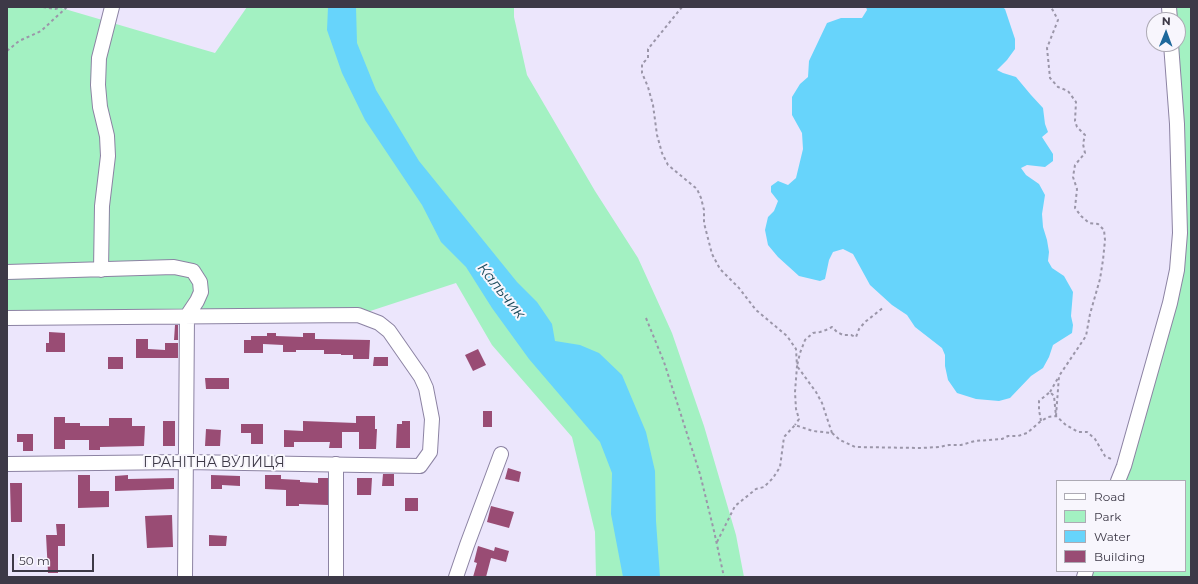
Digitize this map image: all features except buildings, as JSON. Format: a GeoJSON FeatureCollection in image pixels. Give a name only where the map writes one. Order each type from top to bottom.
{"type":"FeatureCollection","features":[{"type":"Feature","properties":{"kind":"street"},"geometry":{"type":"LineString","coordinates":[[101,270],[102,206],[108,156],[107,136],[100,106],[98,85],[99,58],[112,7]]}},
{"type":"Feature","properties":{"kind":"street"},"geometry":{"type":"LineString","coordinates":[[1118,480],[1124,466],[1170,303],[1177,270],[1180,233],[1177,124],[1172,52]]}},
{"type":"Feature","properties":{"kind":"street"},"geometry":{"type":"LineString","coordinates":[[7,272],[174,268],[192,272],[200,282],[198,301],[187,316],[185,577]]}},
{"type":"Feature","properties":{"kind":"street","name":"ГРАНІТНА ВУЛИЦЯ"},"geometry":{"type":"LineString","coordinates":[[7,464],[186,462],[420,466],[430,452],[432,418],[426,388],[421,377],[389,330],[379,323],[358,315],[187,316]]}},
{"type":"Feature","properties":{"kind":"street"},"geometry":{"type":"LineString","coordinates":[[7,318],[187,316]]}},
{"type":"Feature","properties":{"kind":"street"},"geometry":{"type":"LineString","coordinates":[[456,577],[466,545],[501,454]]}},
{"type":"Feature","properties":{"kind":"street"},"geometry":{"type":"LineString","coordinates":[[336,464],[336,577]]}},
{"type":"Feature","properties":{"kind":"path"},"geometry":{"type":"LineString","coordinates":[[43,7],[55,9],[62,7]]}},
{"type":"Feature","properties":{"kind":"path"},"geometry":{"type":"LineString","coordinates":[[7,51],[19,41],[41,31],[67,7]]}},
{"type":"Feature","properties":{"kind":"path"},"geometry":{"type":"LineString","coordinates":[[682,7],[648,49],[648,58],[642,64],[642,73],[653,105],[657,135],[662,153],[668,165],[697,189],[704,210],[704,223],[712,254],[720,269],[739,288],[756,310],[787,336],[796,349],[797,366],[795,392],[796,409],[799,419],[784,437],[780,468],[764,487],[756,489],[735,506],[717,542]]}},
{"type":"Feature","properties":{"kind":"path"},"geometry":{"type":"LineString","coordinates":[[1041,421],[1039,401],[1050,392],[1086,336],[1090,314],[1100,279],[1105,240],[1104,230],[1098,224],[1089,223],[1075,208],[1076,188],[1073,177],[1075,165],[1085,153],[1082,144],[1085,135],[1077,127],[1075,121],[1076,102],[1068,91],[1058,87],[1050,78],[1047,48],[1058,20],[1051,7]]}},
{"type":"Feature","properties":{"kind":"path"},"geometry":{"type":"LineString","coordinates":[[884,307],[865,322],[859,329],[856,337],[843,335],[832,327],[813,333],[805,340],[800,353],[797,366],[822,403],[832,433],[840,440],[855,447],[921,448],[961,445],[975,441],[1018,436],[1027,433],[1048,417],[1056,416]]}},
{"type":"Feature","properties":{"kind":"path"},"geometry":{"type":"LineString","coordinates":[[646,318],[664,362],[700,474],[724,577]]}},
{"type":"Feature","properties":{"kind":"path"},"geometry":{"type":"LineString","coordinates":[[1056,416],[1059,376]]}},
{"type":"Feature","properties":{"kind":"path"},"geometry":{"type":"LineString","coordinates":[[1050,392],[1054,396],[1056,416],[1066,425],[1078,432],[1087,432],[1095,439],[1105,456],[1124,466]]}},
{"type":"Feature","properties":{"kind":"path"},"geometry":{"type":"LineString","coordinates":[[795,425],[813,431],[832,433]]}},
{"type":"Feature","properties":{"kind":"green space"},"geometry":{"type":"Polygon","coordinates":[[[7,7],[58,7],[215,53],[247,7],[514,7],[514,17],[527,75],[595,191],[638,258],[672,333],[704,426],[736,535],[744,577],[596,577],[595,532],[572,437],[492,345],[456,283],[358,315],[7,318],[7,7]]]}},
{"type":"Feature","properties":{"kind":"green space"},"geometry":{"type":"Polygon","coordinates":[[[1169,7],[1191,7],[1191,577],[1084,577],[1086,572],[1186,572],[1186,480],[1118,480],[1177,270],[1178,52],[1186,52],[1186,12],[1169,12],[1169,7]]]}},
{"type":"Feature","properties":{"kind":"water","name":"Кальчик"},"geometry":{"type":"Polygon","coordinates":[[[328,7],[356,7],[357,43],[376,90],[419,161],[517,282],[537,302],[552,324],[555,341],[580,345],[599,353],[622,375],[646,432],[655,471],[656,521],[660,577],[623,577],[611,514],[612,473],[600,442],[529,359],[492,308],[466,267],[441,242],[422,205],[365,120],[342,73],[327,30],[328,7]]]}},
{"type":"Feature","properties":{"kind":"water"},"geometry":{"type":"Polygon","coordinates":[[[866,7],[1002,7],[1005,9],[1015,39],[1015,49],[997,70],[1016,77],[1043,108],[1045,124],[1048,132],[1042,137],[1053,154],[1053,161],[1045,167],[1027,165],[1021,168],[1026,175],[1039,184],[1045,195],[1042,214],[1043,227],[1049,252],[1048,261],[1052,268],[1064,276],[1073,292],[1071,316],[1073,325],[1072,333],[1053,345],[1043,368],[1031,376],[1010,398],[999,401],[976,399],[957,393],[948,380],[945,366],[945,355],[942,348],[915,327],[907,315],[892,305],[870,285],[853,254],[843,249],[833,252],[829,260],[825,279],[820,281],[799,276],[778,257],[768,245],[765,230],[768,217],[774,211],[778,201],[771,192],[771,186],[778,181],[788,185],[796,178],[803,149],[802,133],[792,115],[792,97],[800,84],[808,77],[809,61],[827,23],[841,18],[862,18],[867,10],[866,7]]]}}]}
